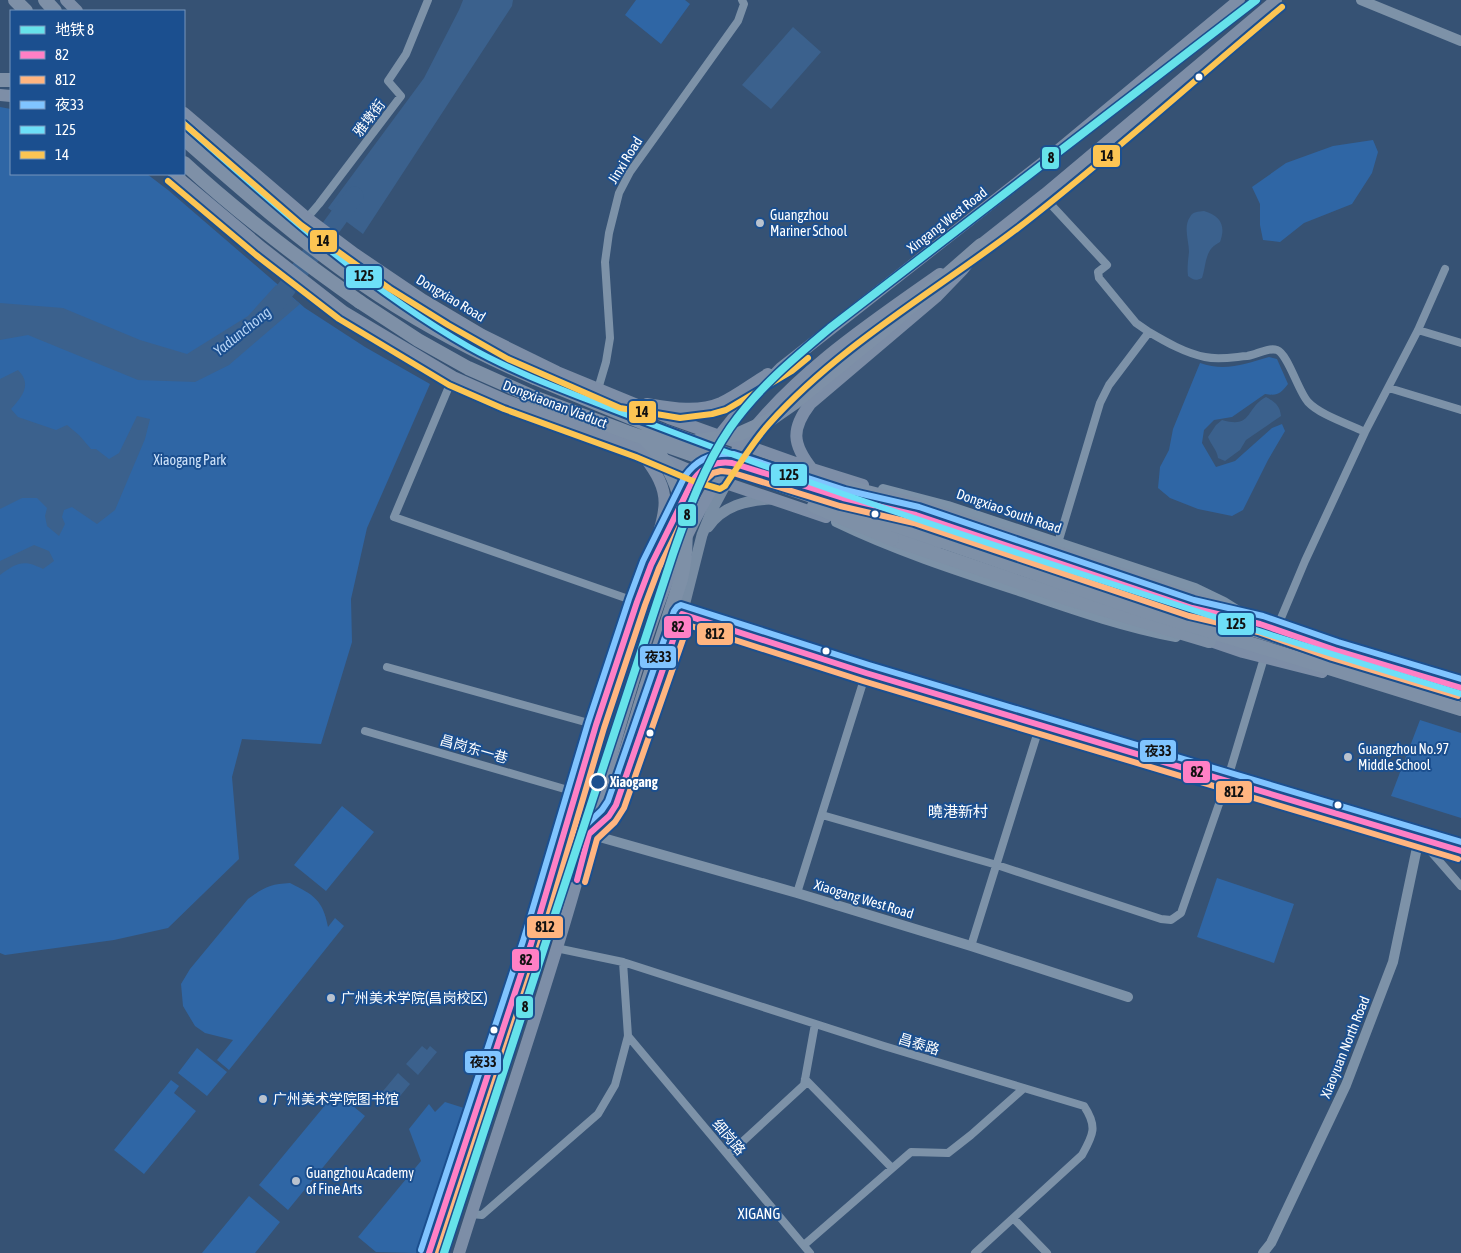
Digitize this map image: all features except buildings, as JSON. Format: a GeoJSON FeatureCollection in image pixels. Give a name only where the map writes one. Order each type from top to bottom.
{"type":"FeatureCollection","features":[{"type":"Feature","properties":{"kind":"highway"},"geometry":{"type":"LineString","coordinates":[[15,0],[25,10]]}},
{"type":"Feature","properties":{"kind":"highway"},"geometry":{"type":"LineString","coordinates":[[45,0],[54,10]]}},
{"type":"Feature","properties":{"kind":"highway"},"geometry":{"type":"LineString","coordinates":[[185,125],[224,160],[373,284],[419,317],[480,353]]}},
{"type":"Feature","properties":{"kind":"highway","name":"Dongxiaonan Viaduct"},"geometry":{"type":"LineString","coordinates":[[185,141],[253,199],[360,282],[416,319],[480,353],[535,378],[656,428],[734,464],[1132,607],[1461,709]]}},
{"type":"Feature","properties":{"kind":"highway","name":"Dongxiaonan Viaduct"},"geometry":{"type":"LineString","coordinates":[[185,166],[288,250],[360,302],[418,340],[468,368],[531,396],[627,432],[734,464],[1139,594],[1461,694]]}},
{"type":"Feature","properties":{"kind":"highway"},"geometry":{"type":"LineString","coordinates":[[627,432],[688,442],[725,438],[768,421],[794,403],[886,328],[981,245]]}},
{"type":"Feature","properties":{"kind":"highway"},"geometry":{"type":"LineString","coordinates":[[535,378],[600,408],[632,428],[652,446],[667,466],[679,494],[685,526],[684,566],[676,596],[613,788],[601,816],[590,834]]}},
{"type":"Feature","properties":{"kind":"highway"},"geometry":{"type":"LineString","coordinates":[[734,464],[913,504],[1224,609],[1260,624]]}},
{"type":"Feature","properties":{"kind":"highway"},"geometry":{"type":"LineString","coordinates":[[734,464],[836,516],[892,539],[1089,606],[1209,641]]}},
{"type":"Feature","properties":{"kind":"main road"},"geometry":{"type":"LineString","coordinates":[[66,0],[76,10]]}},
{"type":"Feature","properties":{"kind":"main road","name":"Xingang West Road"},"geometry":{"type":"LineString","coordinates":[[651,565],[696,476],[722,437],[749,401],[788,363],[1013,187],[1239,0]]}},
{"type":"Feature","properties":{"kind":"main road"},"geometry":{"type":"LineString","coordinates":[[459,1253],[556,948],[590,834],[616,736],[657,606],[673,565],[744,445],[766,414],[795,386],[850,339],[981,245],[1043,196],[1276,0]]}},
{"type":"Feature","properties":{"kind":"main road","name":"Dongxiao Road"},"geometry":{"type":"LineString","coordinates":[[185,114],[310,220],[355,254],[424,300],[482,335],[527,358],[623,400],[744,445]]}},
{"type":"Feature","properties":{"kind":"main road"},"geometry":{"type":"LineString","coordinates":[[175,175],[278,261],[344,312],[453,377],[507,401],[639,449],[696,476],[722,481],[828,518],[889,532],[946,549],[1135,611],[1209,641],[1264,658],[1344,678],[1461,714]]}},
{"type":"Feature","properties":{"kind":"main road"},"geometry":{"type":"LineString","coordinates":[[812,468],[801,455],[797,427],[799,418],[810,404],[936,297],[963,269],[981,245]]}},
{"type":"Feature","properties":{"kind":"main road"},"geometry":{"type":"LineString","coordinates":[[623,400],[681,409],[710,406],[721,403],[788,363]]}},
{"type":"Feature","properties":{"kind":"main road"},"geometry":{"type":"LineString","coordinates":[[749,401],[766,414]]}},
{"type":"Feature","properties":{"kind":"main road"},"geometry":{"type":"LineString","coordinates":[[722,437],[734,464]]}},
{"type":"Feature","properties":{"kind":"main road","name":"Dongxiao South Road"},"geometry":{"type":"LineString","coordinates":[[744,445],[869,486]]}},
{"type":"Feature","properties":{"kind":"main road"},"geometry":{"type":"LineString","coordinates":[[429,1253],[531,944],[596,725],[651,565],[665,508],[664,495],[660,480],[639,449]]}},
{"type":"Feature","properties":{"kind":"main road"},"geometry":{"type":"LineString","coordinates":[[696,476],[707,466],[734,464]]}},
{"type":"Feature","properties":{"kind":"main road","name":"Dongxiao South Road"},"geometry":{"type":"LineString","coordinates":[[734,464],[843,498],[916,515],[1192,608],[1260,624],[1461,688]]}},
{"type":"Feature","properties":{"kind":"main road"},"geometry":{"type":"LineString","coordinates":[[590,834],[609,816],[616,805],[682,614],[702,535],[722,481]]}},
{"type":"Feature","properties":{"kind":"main road"},"geometry":{"type":"LineString","coordinates":[[869,486],[916,515]]}},
{"type":"Feature","properties":{"kind":"main road"},"geometry":{"type":"LineString","coordinates":[[657,606],[710,523],[741,502],[772,499]]}},
{"type":"Feature","properties":{"kind":"street","name":"雅墩街"},"geometry":{"type":"LineString","coordinates":[[310,220],[319,204],[401,96],[388,81],[406,54],[428,0]]}},
{"type":"Feature","properties":{"kind":"street","name":"Jinxi Road"},"geometry":{"type":"LineString","coordinates":[[598,389],[606,362],[610,338],[605,262],[609,233],[619,193],[630,172],[738,21],[744,4],[742,0]]}},
{"type":"Feature","properties":{"kind":"street"},"geometry":{"type":"LineString","coordinates":[[1361,0],[1461,41]]}},
{"type":"Feature","properties":{"kind":"street"},"geometry":{"type":"LineString","coordinates":[[1043,196],[1107,265],[1098,272],[1099,278],[1136,323],[1170,344],[1205,357],[1235,357],[1254,355],[1271,349],[1278,350],[1283,354],[1298,387],[1308,402],[1319,410],[1365,432]]}},
{"type":"Feature","properties":{"kind":"street"},"geometry":{"type":"LineString","coordinates":[[1276,630],[1305,561],[1365,432],[1418,330],[1445,269]]}},
{"type":"Feature","properties":{"kind":"street"},"geometry":{"type":"LineString","coordinates":[[1418,330],[1461,343]]}},
{"type":"Feature","properties":{"kind":"street"},"geometry":{"type":"LineString","coordinates":[[1058,543],[1100,403],[1109,385],[1149,332]]}},
{"type":"Feature","properties":{"kind":"street"},"geometry":{"type":"LineString","coordinates":[[453,377],[394,516],[637,602]]}},
{"type":"Feature","properties":{"kind":"street"},"geometry":{"type":"LineString","coordinates":[[1389,388],[1461,410]]}},
{"type":"Feature","properties":{"kind":"street"},"geometry":{"type":"LineString","coordinates":[[608,438],[623,400]]}},
{"type":"Feature","properties":{"kind":"street","name":"Dongxiao South Road"},"geometry":{"type":"LineString","coordinates":[[869,486],[935,502],[1195,588],[1224,602],[1260,624]]}},
{"type":"Feature","properties":{"kind":"street"},"geometry":{"type":"LineString","coordinates":[[889,532],[890,517],[895,510]]}},
{"type":"Feature","properties":{"kind":"street"},"geometry":{"type":"LineString","coordinates":[[828,518],[890,547],[1128,627],[1209,641]]}},
{"type":"Feature","properties":{"kind":"street"},"geometry":{"type":"LineString","coordinates":[[657,606],[866,673],[1461,851]]}},
{"type":"Feature","properties":{"kind":"street"},"geometry":{"type":"LineString","coordinates":[[822,815],[996,865],[1161,919],[1171,920],[1181,913],[1227,780],[1264,658]]}},
{"type":"Feature","properties":{"kind":"street"},"geometry":{"type":"LineString","coordinates":[[387,666],[596,725]]}},
{"type":"Feature","properties":{"kind":"street"},"geometry":{"type":"LineString","coordinates":[[797,893],[866,673]]}},
{"type":"Feature","properties":{"kind":"street"},"geometry":{"type":"LineString","coordinates":[[971,946],[1040,725]]}},
{"type":"Feature","properties":{"kind":"street","name":"昌岗东一巷"},"geometry":{"type":"LineString","coordinates":[[365,731],[575,792]]}},
{"type":"Feature","properties":{"kind":"street","name":"Xiaogang West Road"},"geometry":{"type":"LineString","coordinates":[[590,834],[797,893],[971,946],[1128,997]]}},
{"type":"Feature","properties":{"kind":"street"},"geometry":{"type":"LineString","coordinates":[[1419,838],[1461,886]]}},
{"type":"Feature","properties":{"kind":"street","name":"Xiaoyuan North Road"},"geometry":{"type":"LineString","coordinates":[[1263,1253],[1271,1243],[1346,1085],[1393,962],[1419,838]]}},
{"type":"Feature","properties":{"kind":"street","name":"昌泰路"},"geometry":{"type":"LineString","coordinates":[[556,948],[623,962],[1023,1089],[1084,1106],[1092,1119],[1092,1137],[1082,1155],[975,1253]]}},
{"type":"Feature","properties":{"kind":"street"},"geometry":{"type":"LineString","coordinates":[[471,1214],[482,1214],[598,1114],[615,1085],[628,1036],[623,962]]}},
{"type":"Feature","properties":{"kind":"street"},"geometry":{"type":"LineString","coordinates":[[728,1155],[804,1085],[815,1024]]}},
{"type":"Feature","properties":{"kind":"street","name":"细岗路"},"geometry":{"type":"LineString","coordinates":[[628,1036],[810,1253]]}},
{"type":"Feature","properties":{"kind":"street"},"geometry":{"type":"LineString","coordinates":[[805,1079],[892,1168]]}},
{"type":"Feature","properties":{"kind":"street"},"geometry":{"type":"LineString","coordinates":[[804,1245],[910,1152],[948,1153],[972,1135],[1023,1089]]}},
{"type":"Feature","properties":{"kind":"street"},"geometry":{"type":"LineString","coordinates":[[1014,1219],[1047,1253]]}},
{"type":"Feature","properties":{"kind":"green space"},"geometry":{"type":"Polygon","coordinates":[[[636,0],[685,0],[690,4],[661,44],[625,15],[636,0]]]}},
{"type":"Feature","properties":{"kind":"green space","name":"Xiaogang Park"},"geometry":{"type":"Polygon","coordinates":[[[0,107],[10,109],[10,175],[148,175],[305,308],[365,347],[430,384],[367,528],[351,599],[352,642],[321,744],[242,739],[232,777],[239,859],[168,928],[114,940],[5,955],[0,953],[0,107]]]}},
{"type":"Feature","properties":{"kind":"green space"},"geometry":{"type":"Polygon","coordinates":[[[1373,140],[1378,152],[1372,173],[1352,204],[1304,223],[1280,242],[1263,240],[1260,225],[1260,204],[1252,187],[1286,163],[1333,146],[1373,140]]]}},
{"type":"Feature","properties":{"kind":"green space"},"geometry":{"type":"Polygon","coordinates":[[[1269,357],[1277,359],[1288,384],[1281,392],[1273,395],[1265,394],[1232,417],[1214,420],[1204,430],[1202,443],[1216,467],[1235,461],[1272,428],[1282,424],[1285,431],[1243,510],[1232,516],[1198,509],[1170,498],[1158,488],[1160,467],[1169,450],[1173,429],[1200,363],[1209,366],[1226,367],[1269,357]]]}},
{"type":"Feature","properties":{"kind":"green space"},"geometry":{"type":"Polygon","coordinates":[[[1420,720],[1461,733],[1461,818],[1391,796],[1420,720]]]}},
{"type":"Feature","properties":{"kind":"green space"},"geometry":{"type":"Polygon","coordinates":[[[342,806],[374,832],[326,891],[294,865],[342,806]]]}},
{"type":"Feature","properties":{"kind":"green space"},"geometry":{"type":"Polygon","coordinates":[[[1217,878],[1294,904],[1274,963],[1197,937],[1217,878]]]}},
{"type":"Feature","properties":{"kind":"green space"},"geometry":{"type":"Polygon","coordinates":[[[290,883],[316,899],[323,910],[328,927],[335,918],[344,926],[229,1070],[217,1060],[233,1040],[205,1033],[195,1026],[183,1006],[181,984],[190,969],[248,899],[268,887],[290,883]]]}},
{"type":"Feature","properties":{"kind":"green space"},"geometry":{"type":"Polygon","coordinates":[[[197,1048],[227,1072],[207,1096],[178,1073],[197,1048]]]}},
{"type":"Feature","properties":{"kind":"green space"},"geometry":{"type":"Polygon","coordinates":[[[171,1080],[179,1086],[174,1093],[196,1111],[144,1174],[114,1150],[171,1080]]]}},
{"type":"Feature","properties":{"kind":"green space"},"geometry":{"type":"Polygon","coordinates":[[[336,1092],[365,1116],[288,1210],[259,1185],[336,1092]]]}},
{"type":"Feature","properties":{"kind":"green space"},"geometry":{"type":"Polygon","coordinates":[[[445,1102],[464,1108],[416,1253],[376,1252],[358,1237],[421,1161],[409,1129],[429,1104],[435,1112],[445,1102]]]}},
{"type":"Feature","properties":{"kind":"green space"},"geometry":{"type":"Polygon","coordinates":[[[249,1196],[280,1222],[255,1253],[202,1253],[249,1196]]]}},
{"type":"Feature","properties":{"kind":"water"},"geometry":{"type":"Polygon","coordinates":[[[463,0],[513,0],[512,6],[363,234],[328,208],[424,78],[463,0]]]}},
{"type":"Feature","properties":{"kind":"water"},"geometry":{"type":"Polygon","coordinates":[[[793,27],[821,52],[771,109],[742,85],[793,27]]]}},
{"type":"Feature","properties":{"kind":"water"},"geometry":{"type":"Polygon","coordinates":[[[1204,211],[1215,216],[1221,222],[1222,236],[1220,242],[1211,249],[1207,257],[1202,278],[1195,280],[1188,276],[1187,225],[1191,215],[1204,211]]]}},
{"type":"Feature","properties":{"kind":"water"},"geometry":{"type":"Polygon","coordinates":[[[276,285],[300,304],[229,365],[195,382],[138,380],[28,335],[0,340],[0,303],[63,308],[140,340],[187,354],[248,316],[276,285]]]}},
{"type":"Feature","properties":{"kind":"water"},"geometry":{"type":"Polygon","coordinates":[[[18,370],[22,375],[25,385],[22,395],[11,409],[18,417],[56,430],[67,425],[91,449],[96,449],[109,459],[119,453],[137,416],[150,419],[145,439],[115,510],[97,524],[72,507],[64,510],[62,517],[65,524],[59,536],[47,526],[45,516],[47,508],[37,498],[22,498],[0,509],[0,379],[18,370]]]}},
{"type":"Feature","properties":{"kind":"water"},"geometry":{"type":"Polygon","coordinates":[[[1266,397],[1280,410],[1281,416],[1246,440],[1240,450],[1225,461],[1218,458],[1208,437],[1216,425],[1222,420],[1239,422],[1244,420],[1255,406],[1266,397]]]}},
{"type":"Feature","properties":{"kind":"water"},"geometry":{"type":"Polygon","coordinates":[[[34,545],[49,551],[54,561],[43,569],[25,563],[16,565],[0,575],[0,561],[34,545]]]}},
{"type":"Feature","properties":{"kind":"water"},"geometry":{"type":"Polygon","coordinates":[[[422,1046],[427,1050],[430,1046],[437,1052],[418,1075],[406,1064],[422,1046]]]}},
{"type":"Feature","properties":{"kind":"water"},"geometry":{"type":"Polygon","coordinates":[[[398,1073],[410,1084],[391,1107],[378,1097],[398,1073]]]}},
{"type":"Feature","properties":{"kind":"waterway","name":"Yadunchong"},"geometry":{"type":"LineString","coordinates":[[270,311],[354,196]]}},
{"type":"Feature","properties":{"kind":"metro line","name":"8"},"geometry":{"type":"LineString","coordinates":[[444,1253],[673,554],[704,473],[730,428],[764,387],[830,328],[1256,0]]}},
{"type":"Feature","properties":{"kind":"transit line","name":"14"},"geometry":{"type":"LineString","coordinates":[[168,181],[256,255],[339,319],[449,385],[504,409],[636,457],[693,481],[720,489],[725,486],[751,446],[769,424],[826,369],[889,320],[1018,228],[1118,147],[1282,7]]}},
{"type":"Feature","properties":{"kind":"transit line","name":"125"},"geometry":{"type":"LineString","coordinates":[[185,125],[286,214],[356,271],[430,323],[469,347],[517,371],[661,428],[846,495],[1153,597],[1461,694]]}},
{"type":"Feature","properties":{"kind":"transit line","name":"14"},"geometry":{"type":"LineString","coordinates":[[185,125],[301,225],[390,289],[508,359],[620,408],[680,418],[712,414],[726,410],[792,371],[808,358]]}},
{"type":"Feature","properties":{"kind":"transit line","name":"夜33"},"geometry":{"type":"LineString","coordinates":[[421,1250],[523,941],[588,723],[629,599],[643,561],[685,476],[700,461],[719,454],[734,454],[845,490],[919,507],[1194,600],[1263,616],[1338,642],[1461,679]]}},
{"type":"Feature","properties":{"kind":"transit line","name":"82"},"geometry":{"type":"LineString","coordinates":[[429,1253],[531,944],[596,725],[637,602],[651,565],[693,480],[706,468],[720,463],[732,463],[843,498],[916,515],[1192,608],[1260,624],[1335,650],[1461,688]]}},
{"type":"Feature","properties":{"kind":"transit line","name":"812"},"geometry":{"type":"LineString","coordinates":[[438,1253],[539,947],[604,728],[645,605],[659,568],[700,485],[713,473],[721,471],[730,472],[840,506],[914,523],[1189,616],[1258,632],[1332,658],[1458,696]]}},
{"type":"Feature","properties":{"kind":"transit line","name":"夜33"},"geometry":{"type":"LineString","coordinates":[[569,878],[581,830],[602,810],[608,801],[674,611],[681,605],[869,665],[1461,842]]}},
{"type":"Feature","properties":{"kind":"transit line","name":"82"},"geometry":{"type":"LineString","coordinates":[[577,880],[589,834],[609,816],[616,805],[682,614],[866,673],[1461,851]]}},
{"type":"Feature","properties":{"kind":"transit line","name":"812"},"geometry":{"type":"LineString","coordinates":[[585,882],[597,839],[615,822],[624,808],[688,625],[863,681],[1458,859]]}},
{"type":"Feature","properties":{"kind":"place","name":"Guangzhou Mariner School"},"geometry":{"type":"Point","coordinates":[760,223]}},
{"type":"Feature","properties":{"kind":"place","name":"Guangzhou No.97 Middle School"},"geometry":{"type":"Point","coordinates":[1348,757]}},
{"type":"Feature","properties":{"kind":"place","name":"Xiaogang"},"geometry":{"type":"Point","coordinates":[598,782]}},
{"type":"Feature","properties":{"kind":"place","name":"广州美术学院(昌岗校区)"},"geometry":{"type":"Point","coordinates":[331,998]}},
{"type":"Feature","properties":{"kind":"place","name":"广州美术学院图书馆"},"geometry":{"type":"Point","coordinates":[263,1099]}},
{"type":"Feature","properties":{"kind":"place","name":"Guangzhou Academy of Fine Arts"},"geometry":{"type":"Point","coordinates":[296,1181]}},
{"type":"Feature","properties":{"kind":"district","name":"曉港新村"},"geometry":{"type":"Point","coordinates":[958,811]}},
{"type":"Feature","properties":{"kind":"district","name":"XIGANG"},"geometry":{"type":"Point","coordinates":[759,1213]}}]}
